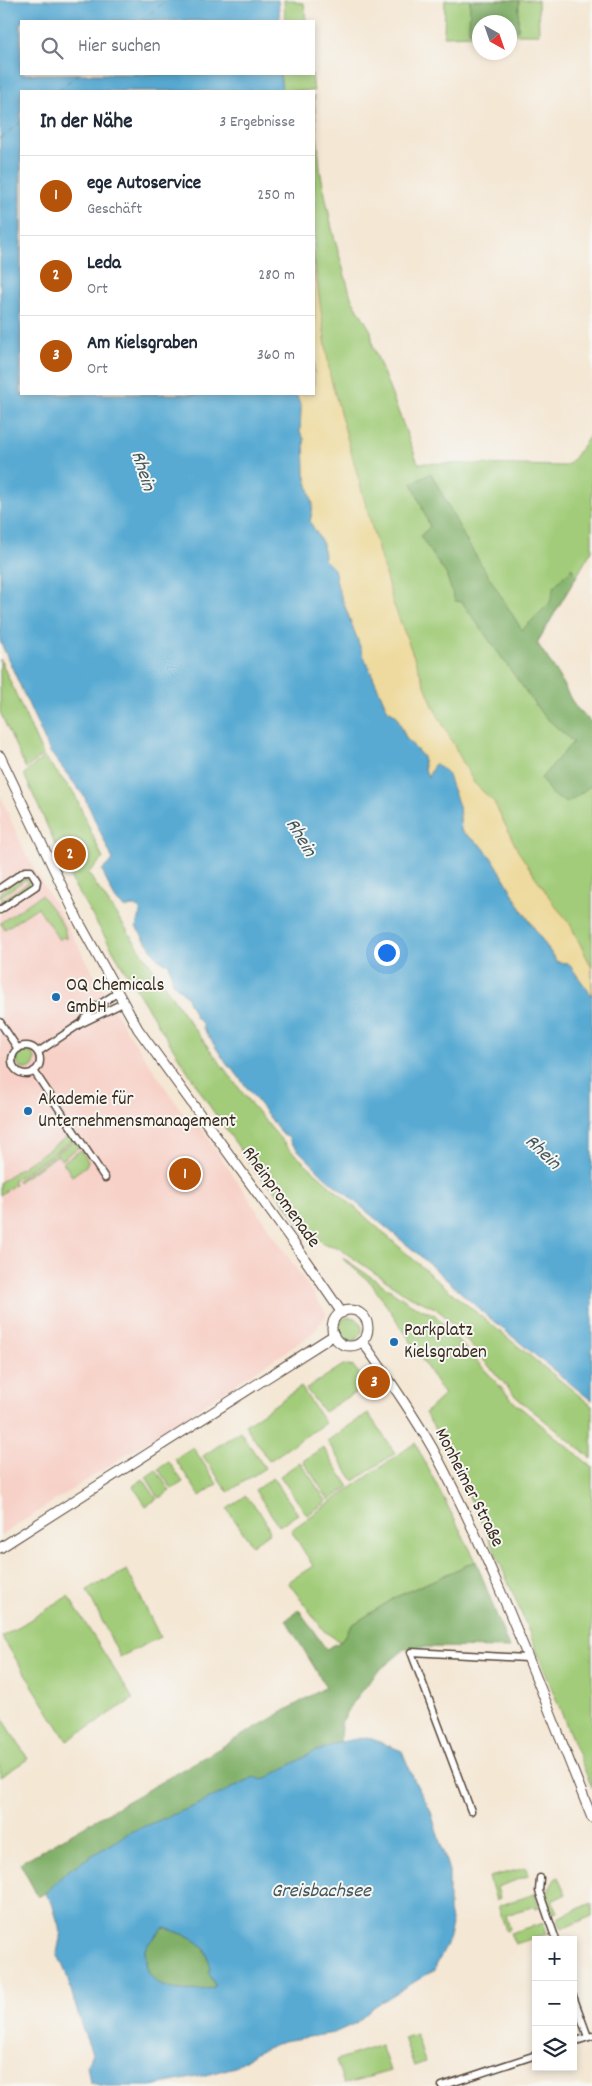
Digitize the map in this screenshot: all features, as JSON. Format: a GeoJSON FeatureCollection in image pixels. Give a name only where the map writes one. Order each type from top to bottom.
{"type":"FeatureCollection","features":[{"type":"Feature","properties":{"kind":"street","name":"Rheinpromenade"},"geometry":{"type":"LineString","coordinates":[[0,756],[79,922],[123,1003],[151,1048],[171,1072],[342,1313]]}},
{"type":"Feature","properties":{"kind":"street"},"geometry":{"type":"LineString","coordinates":[[0,888],[25,871],[31,871],[37,881],[36,886],[0,910]]}},
{"type":"Feature","properties":{"kind":"street"},"geometry":{"type":"LineString","coordinates":[[80,1024],[94,1008],[117,993]]}},
{"type":"Feature","properties":{"kind":"street"},"geometry":{"type":"LineString","coordinates":[[38,1052],[80,1024],[123,1003]]}},
{"type":"Feature","properties":{"kind":"street"},"geometry":{"type":"LineString","coordinates":[[0,1022],[18,1048]]}},
{"type":"Feature","properties":{"kind":"street"},"geometry":{"type":"LineString","coordinates":[[27,1046],[38,1052],[40,1060],[34,1071],[22,1073],[15,1068],[13,1056],[18,1048],[27,1046]]}},
{"type":"Feature","properties":{"kind":"street"},"geometry":{"type":"LineString","coordinates":[[34,1071],[105,1178]]}},
{"type":"Feature","properties":{"kind":"street"},"geometry":{"type":"LineString","coordinates":[[358,1312],[366,1320],[368,1331],[362,1342],[350,1346],[343,1345],[334,1335],[333,1322],[342,1313],[358,1312]]}},
{"type":"Feature","properties":{"kind":"street"},"geometry":{"type":"LineString","coordinates":[[0,1548],[334,1335]]}},
{"type":"Feature","properties":{"kind":"street","name":"Monheimer Straße"},"geometry":{"type":"LineString","coordinates":[[362,1342],[395,1389],[432,1449],[484,1553],[592,1818]]}},
{"type":"Feature","properties":{"kind":"street"},"geometry":{"type":"LineString","coordinates":[[471,1811],[410,1652],[527,1658]]}},
{"type":"Feature","properties":{"kind":"street"},"geometry":{"type":"LineString","coordinates":[[540,1878],[539,1890],[555,1936]]}},
{"type":"Feature","properties":{"kind":"street"},"geometry":{"type":"LineString","coordinates":[[577,2006],[590,2037],[577,2041]]}},
{"type":"Feature","properties":{"kind":"street"},"geometry":{"type":"LineString","coordinates":[[442,2086],[532,2056]]}},
{"type":"Feature","properties":{"kind":"shaded area"},"geometry":{"type":"Polygon","coordinates":[[[0,794],[25,853],[124,1026],[186,1118],[197,1122],[327,1314],[310,1336],[0,1536],[0,794]]]}},
{"type":"Feature","properties":{"kind":"green space"},"geometry":{"type":"Polygon","coordinates":[[[284,0],[295,0],[295,2],[304,3],[306,20],[285,20],[284,0]]]}},
{"type":"Feature","properties":{"kind":"green space"},"geometry":{"type":"Polygon","coordinates":[[[445,0],[470,0],[469,31],[472,31],[472,35],[444,36],[445,0]]]}},
{"type":"Feature","properties":{"kind":"green space"},"geometry":{"type":"Polygon","coordinates":[[[470,0],[519,0],[518,30],[517,15],[472,15],[472,31],[469,31],[470,0]]]}},
{"type":"Feature","properties":{"kind":"green space"},"geometry":{"type":"Polygon","coordinates":[[[519,0],[538,0],[539,34],[517,34],[519,0]]]}},
{"type":"Feature","properties":{"kind":"green space"},"geometry":{"type":"Polygon","coordinates":[[[280,75],[312,75],[314,90],[282,90],[280,75]]]}},
{"type":"Feature","properties":{"kind":"green space"},"geometry":{"type":"Polygon","coordinates":[[[315,108],[320,170],[333,233],[351,297],[371,331],[373,346],[418,463],[565,466],[571,462],[592,433],[592,550],[537,643],[554,668],[574,705],[592,723],[592,996],[483,846],[314,395],[315,108]]]}},
{"type":"Feature","properties":{"kind":"green space"},"geometry":{"type":"Polygon","coordinates":[[[431,473],[466,540],[522,630],[550,603],[554,586],[572,568],[576,577],[537,643],[554,668],[574,705],[592,723],[592,785],[567,803],[552,795],[541,778],[573,742],[542,714],[462,602],[455,601],[446,574],[420,536],[430,527],[412,483],[431,473]]]}},
{"type":"Feature","properties":{"kind":"green space"},"geometry":{"type":"Polygon","coordinates":[[[0,659],[43,755],[26,769],[0,712],[0,659]]]}},
{"type":"Feature","properties":{"kind":"green space"},"geometry":{"type":"Polygon","coordinates":[[[44,757],[74,793],[103,859],[88,873],[190,1023],[251,1104],[289,1149],[440,1283],[592,1406],[592,1459],[516,1397],[446,1317],[435,1308],[407,1295],[337,1247],[325,1244],[303,1228],[275,1190],[256,1172],[211,1108],[142,999],[74,885],[67,869],[69,867],[58,845],[56,846],[24,774],[44,757]]]}},
{"type":"Feature","properties":{"kind":"green space"},"geometry":{"type":"Polygon","coordinates":[[[26,874],[33,884],[0,906],[0,901],[28,883],[26,879],[0,897],[0,892],[26,874]]]}},
{"type":"Feature","properties":{"kind":"green space"},"geometry":{"type":"Polygon","coordinates":[[[41,895],[60,921],[66,939],[63,937],[59,940],[38,907],[5,929],[0,923],[41,895]]]}},
{"type":"Feature","properties":{"kind":"green space"},"geometry":{"type":"Polygon","coordinates":[[[26,1051],[32,1054],[35,1060],[32,1066],[26,1069],[20,1066],[17,1060],[20,1054],[26,1051]]]}},
{"type":"Feature","properties":{"kind":"green space"},"geometry":{"type":"Polygon","coordinates":[[[70,1135],[73,1140],[13,1180],[15,1184],[0,1195],[0,1182],[70,1135]]]}},
{"type":"Feature","properties":{"kind":"green space"},"geometry":{"type":"Polygon","coordinates":[[[74,1141],[79,1147],[61,1160],[58,1155],[18,1182],[17,1180],[74,1141]]]}},
{"type":"Feature","properties":{"kind":"green space"},"geometry":{"type":"Polygon","coordinates":[[[81,1150],[88,1161],[86,1166],[72,1176],[63,1162],[81,1150]]]}},
{"type":"Feature","properties":{"kind":"green space"},"geometry":{"type":"Polygon","coordinates":[[[343,1258],[411,1304],[435,1315],[515,1403],[592,1467],[592,1788],[496,1554],[454,1466],[425,1413],[444,1395],[408,1337],[371,1283],[343,1258]]]}},
{"type":"Feature","properties":{"kind":"green space"},"geometry":{"type":"Polygon","coordinates":[[[350,1317],[359,1320],[362,1329],[359,1338],[350,1341],[341,1338],[338,1329],[341,1320],[350,1317]]]}},
{"type":"Feature","properties":{"kind":"green space"},"geometry":{"type":"Polygon","coordinates":[[[343,1365],[354,1367],[369,1387],[349,1396],[324,1412],[306,1389],[343,1365]]]}},
{"type":"Feature","properties":{"kind":"green space"},"geometry":{"type":"Polygon","coordinates":[[[301,1387],[325,1423],[269,1461],[245,1425],[301,1387]]]}},
{"type":"Feature","properties":{"kind":"green space"},"geometry":{"type":"Polygon","coordinates":[[[368,1413],[395,1453],[354,1481],[327,1441],[368,1413]]]}},
{"type":"Feature","properties":{"kind":"green space"},"geometry":{"type":"Polygon","coordinates":[[[240,1431],[265,1468],[228,1492],[203,1456],[240,1431]]]}},
{"type":"Feature","properties":{"kind":"green space"},"geometry":{"type":"Polygon","coordinates":[[[415,1443],[476,1561],[396,1597],[352,1625],[340,1642],[324,1631],[288,1582],[313,1566],[291,1530],[415,1443]]]}},
{"type":"Feature","properties":{"kind":"green space"},"geometry":{"type":"Polygon","coordinates":[[[193,1447],[217,1484],[200,1496],[175,1459],[193,1447]]]}},
{"type":"Feature","properties":{"kind":"green space"},"geometry":{"type":"Polygon","coordinates":[[[323,1447],[349,1487],[329,1500],[303,1461],[323,1447]]]}},
{"type":"Feature","properties":{"kind":"green space"},"geometry":{"type":"Polygon","coordinates":[[[169,1462],[183,1482],[172,1489],[158,1469],[169,1462]]]}},
{"type":"Feature","properties":{"kind":"green space"},"geometry":{"type":"Polygon","coordinates":[[[300,1462],[327,1502],[307,1515],[280,1476],[300,1462]]]}},
{"type":"Feature","properties":{"kind":"green space"},"geometry":{"type":"Polygon","coordinates":[[[156,1470],[170,1491],[159,1498],[146,1477],[156,1470]]]}},
{"type":"Feature","properties":{"kind":"green space"},"geometry":{"type":"Polygon","coordinates":[[[273,1478],[298,1514],[279,1526],[255,1490],[273,1478]]]}},
{"type":"Feature","properties":{"kind":"green space"},"geometry":{"type":"Polygon","coordinates":[[[143,1479],[157,1499],[146,1506],[133,1486],[143,1479]]]}},
{"type":"Feature","properties":{"kind":"green space"},"geometry":{"type":"Polygon","coordinates":[[[245,1496],[260,1512],[270,1532],[252,1545],[227,1509],[245,1496]]]}},
{"type":"Feature","properties":{"kind":"green space"},"geometry":{"type":"Polygon","coordinates":[[[476,1561],[509,1648],[427,1647],[405,1649],[376,1673],[353,1703],[341,1723],[340,1742],[312,1753],[263,1781],[254,1777],[67,1871],[45,1893],[38,1897],[20,1863],[326,1687],[286,1620],[299,1610],[326,1649],[340,1642],[352,1625],[396,1597],[476,1561]]]}},
{"type":"Feature","properties":{"kind":"green space"},"geometry":{"type":"Polygon","coordinates":[[[127,1570],[160,1637],[120,1657],[87,1590],[127,1570]]]}},
{"type":"Feature","properties":{"kind":"green space"},"geometry":{"type":"Polygon","coordinates":[[[68,1596],[133,1699],[67,1741],[2,1637],[68,1596]]]}},
{"type":"Feature","properties":{"kind":"green space"},"geometry":{"type":"Polygon","coordinates":[[[0,1714],[28,1759],[0,1777],[0,1714]]]}},
{"type":"Feature","properties":{"kind":"green space"},"geometry":{"type":"Polygon","coordinates":[[[526,1868],[528,1876],[497,1887],[500,1898],[496,1900],[489,1877],[526,1868]]]}},
{"type":"Feature","properties":{"kind":"green space"},"geometry":{"type":"Polygon","coordinates":[[[558,1877],[566,1894],[552,1901],[557,1912],[552,1914],[546,1894],[558,1877]]]}},
{"type":"Feature","properties":{"kind":"green space"},"geometry":{"type":"Polygon","coordinates":[[[535,1894],[539,1907],[536,1908],[535,1906],[506,1915],[510,1929],[506,1930],[498,1906],[535,1894]]]}},
{"type":"Feature","properties":{"kind":"green space"},"geometry":{"type":"Polygon","coordinates":[[[592,1903],[592,1916],[562,1929],[557,1918],[592,1903]]]}},
{"type":"Feature","properties":{"kind":"green space"},"geometry":{"type":"Polygon","coordinates":[[[544,1923],[547,1934],[532,1936],[532,1939],[515,1944],[510,1933],[544,1923]]]}},
{"type":"Feature","properties":{"kind":"green space"},"geometry":{"type":"Polygon","coordinates":[[[166,1928],[190,1937],[201,1944],[211,1968],[209,1973],[215,1985],[213,1988],[180,1990],[160,1985],[152,1979],[148,1970],[145,1950],[162,1929],[166,1928]]]}},
{"type":"Feature","properties":{"kind":"green space"},"geometry":{"type":"Polygon","coordinates":[[[416,2034],[425,2062],[414,2066],[404,2038],[416,2034]]]}},
{"type":"Feature","properties":{"kind":"green space"},"geometry":{"type":"Polygon","coordinates":[[[381,2045],[390,2071],[344,2084],[336,2060],[381,2045]]]}},
{"type":"Feature","properties":{"kind":"sand"},"geometry":{"type":"Polygon","coordinates":[[[315,267],[330,376],[393,603],[433,706],[474,783],[494,802],[518,851],[556,907],[569,922],[592,968],[592,996],[568,963],[557,962],[522,910],[496,864],[482,846],[461,831],[459,806],[428,778],[423,757],[406,738],[396,715],[387,709],[362,652],[338,588],[334,569],[324,559],[323,544],[310,522],[313,505],[305,474],[304,439],[300,432],[301,407],[296,395],[315,395],[315,267]]]}},
{"type":"Feature","properties":{"kind":"water","name":"Rhein"},"geometry":{"type":"Polygon","coordinates":[[[0,0],[278,0],[280,20],[20,20],[20,75],[280,75],[282,90],[20,90],[20,395],[296,395],[301,407],[300,432],[304,439],[305,474],[313,505],[310,522],[323,544],[324,559],[334,569],[338,588],[362,652],[387,709],[396,715],[406,738],[423,757],[428,777],[435,763],[447,773],[459,806],[461,831],[482,846],[496,864],[522,910],[557,962],[568,963],[592,996],[592,1401],[487,1316],[418,1254],[324,1176],[292,1144],[288,1137],[283,1135],[232,1068],[228,1066],[203,1028],[203,1024],[196,1018],[186,996],[173,983],[169,964],[159,960],[136,927],[140,910],[135,906],[126,908],[121,905],[111,892],[102,870],[113,860],[84,796],[50,752],[0,641],[0,0]]]}},
{"type":"Feature","properties":{"kind":"water","name":"Greisbachsee"},"geometry":{"type":"Polygon","coordinates":[[[367,1737],[402,1751],[415,1782],[430,1809],[449,1871],[449,1911],[452,1925],[447,1944],[434,1970],[375,2006],[356,2023],[334,2033],[283,2041],[257,2052],[235,2067],[151,2086],[106,2086],[90,2083],[87,2065],[92,2053],[82,2028],[66,1973],[57,1953],[61,1933],[52,1903],[45,1893],[67,1871],[130,1832],[197,1805],[254,1777],[263,1780],[312,1753],[340,1742],[367,1737]],[[166,1928],[162,1929],[145,1950],[148,1970],[152,1978],[169,1988],[180,1990],[213,1988],[215,1985],[209,1973],[211,1968],[205,1948],[191,1937],[166,1928]]]}},
{"type":"Feature","properties":{"kind":"ferry route"},"geometry":{"type":"LineString","coordinates":[[142,20],[167,0]]}},
{"type":"Feature","properties":{"kind":"ferry route"},"geometry":{"type":"LineString","coordinates":[[59,90],[77,75]]}},
{"type":"Feature","properties":{"kind":"ferry route"},"geometry":{"type":"LineString","coordinates":[[0,139],[20,123]]}},
{"type":"Feature","properties":{"kind":"place","name":"Leda"},"geometry":{"type":"Point","coordinates":[70,854]}},
{"type":"Feature","properties":{"kind":"place","name":"OQ Chemicals GmbH"},"geometry":{"type":"Point","coordinates":[56,997]}},
{"type":"Feature","properties":{"kind":"place","name":"Akademie für Unternehmensmanagement"},"geometry":{"type":"Point","coordinates":[28,1111]}},
{"type":"Feature","properties":{"kind":"place","name":"ege Autoservice"},"geometry":{"type":"Point","coordinates":[185,1174]}},
{"type":"Feature","properties":{"kind":"place","name":"Parkplatz Kielsgraben"},"geometry":{"type":"Point","coordinates":[394,1342]}},
{"type":"Feature","properties":{"kind":"place","name":"Am Kielsgraben"},"geometry":{"type":"Point","coordinates":[374,1382]}}]}
